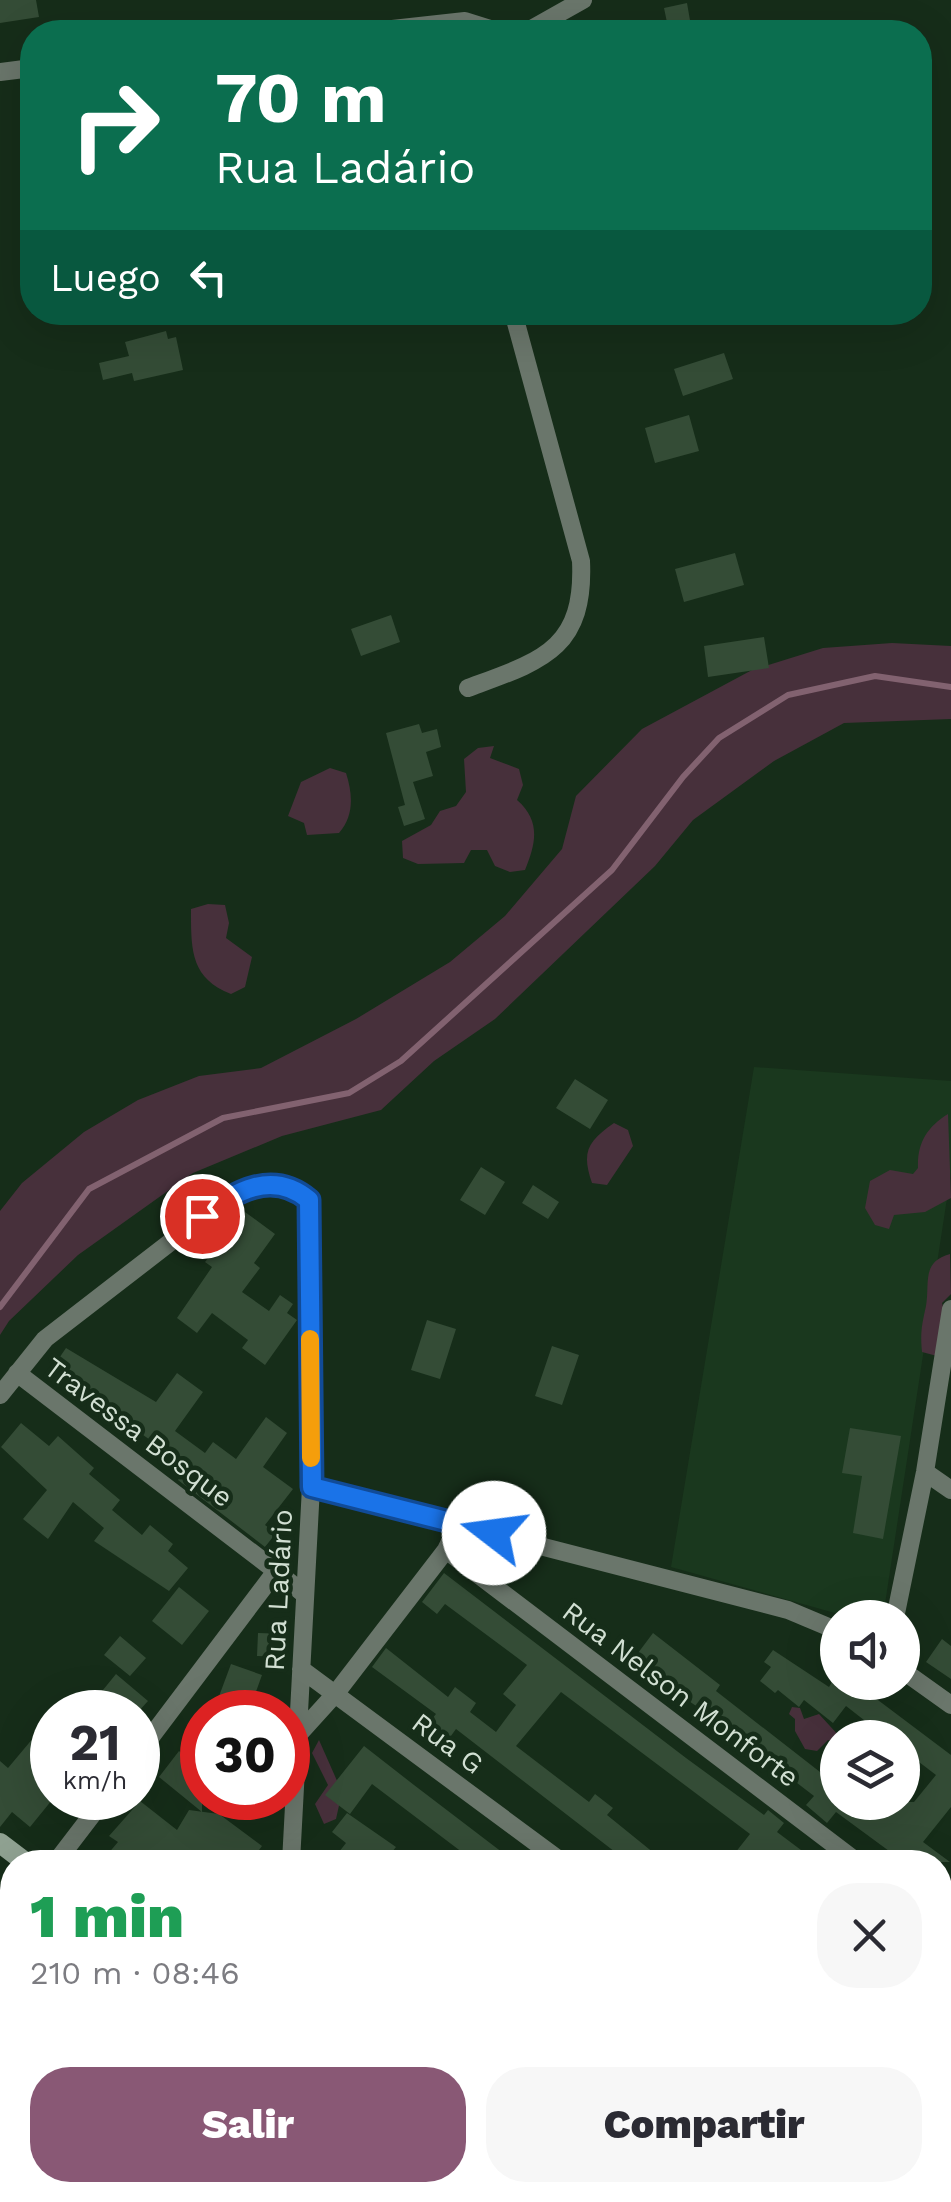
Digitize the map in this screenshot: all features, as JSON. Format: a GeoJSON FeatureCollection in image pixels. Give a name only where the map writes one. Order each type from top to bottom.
{"type":"FeatureCollection","features":[{"type":"Feature","properties":{"kind":"street"},"geometry":{"type":"LineString","coordinates":[[547,20],[583,0]]}},
{"type":"Feature","properties":{"kind":"street"},"geometry":{"type":"LineString","coordinates":[[468,688],[530,665],[564,638],[583,600],[581,561],[517,325]]}},
{"type":"Feature","properties":{"kind":"street","name":"Rua Ladário"},"geometry":{"type":"LineString","coordinates":[[17,1373],[68,1318],[234,1193],[254,1186],[286,1186],[309,1200],[312,1487],[300,1690]]}},
{"type":"Feature","properties":{"kind":"street"},"geometry":{"type":"LineString","coordinates":[[898,1600],[925,1472],[951,1309]]}},
{"type":"Feature","properties":{"kind":"street"},"geometry":{"type":"LineString","coordinates":[[0,1395],[17,1373]]}},
{"type":"Feature","properties":{"kind":"street","name":"Travessa Bosque"},"geometry":{"type":"LineString","coordinates":[[17,1373],[304,1594]]}},
{"type":"Feature","properties":{"kind":"street"},"geometry":{"type":"LineString","coordinates":[[925,1472],[951,1490]]}},
{"type":"Feature","properties":{"kind":"street"},"geometry":{"type":"LineString","coordinates":[[312,1487],[788,1610],[820,1623]]}},
{"type":"Feature","properties":{"kind":"street"},"geometry":{"type":"LineString","coordinates":[[310,1722],[446,1550],[458,1524]]}},
{"type":"Feature","properties":{"kind":"street","name":"Rua Nelson Monforte"},"geometry":{"type":"LineString","coordinates":[[446,1550],[841,1850]]}},
{"type":"Feature","properties":{"kind":"street"},"geometry":{"type":"LineString","coordinates":[[160,1725],[276,1571]]}},
{"type":"Feature","properties":{"kind":"street","name":"Rua G"},"geometry":{"type":"LineString","coordinates":[[301,1669],[546,1850]]}},
{"type":"Feature","properties":{"kind":"street"},"geometry":{"type":"LineString","coordinates":[[920,1683],[951,1706]]}},
{"type":"Feature","properties":{"kind":"street"},"geometry":{"type":"LineString","coordinates":[[65,1850],[88,1820]]}},
{"type":"Feature","properties":{"kind":"street","name":"Rua Ladário"},"geometry":{"type":"LineString","coordinates":[[292,1850],[293,1820]]}},
{"type":"Feature","properties":{"kind":"shaded area"},"geometry":{"type":"Polygon","coordinates":[[[892,643],[951,646],[951,719],[844,723],[774,761],[693,820],[655,866],[495,1019],[434,1061],[381,1110],[282,1136],[193,1173],[78,1255],[9,1321],[0,1335],[0,1211],[22,1183],[84,1132],[138,1100],[199,1076],[261,1068],[356,1019],[450,962],[505,916],[562,849],[576,796],[642,729],[752,670],[823,648],[892,643]]]}},
{"type":"Feature","properties":{"kind":"shaded area"},"geometry":{"type":"Polygon","coordinates":[[[494,746],[490,758],[519,769],[523,785],[517,800],[533,824],[534,842],[525,870],[510,872],[495,866],[487,850],[471,850],[464,863],[418,864],[403,858],[402,841],[431,825],[440,811],[456,806],[466,792],[464,759],[478,748],[494,746]]]}},
{"type":"Feature","properties":{"kind":"shaded area"},"geometry":{"type":"Polygon","coordinates":[[[330,768],[346,773],[350,812],[339,833],[307,835],[304,823],[288,816],[301,782],[330,768]]]}},
{"type":"Feature","properties":{"kind":"shaded area"},"geometry":{"type":"Polygon","coordinates":[[[225,905],[229,923],[226,938],[252,957],[245,987],[231,994],[207,980],[193,949],[191,909],[225,905]]]}},
{"type":"Feature","properties":{"kind":"shaded area"},"geometry":{"type":"Polygon","coordinates":[[[754,1067],[951,1081],[951,1172],[886,1600],[820,1600],[820,1609],[671,1567],[754,1067]]]}},
{"type":"Feature","properties":{"kind":"shaded area"},"geometry":{"type":"Polygon","coordinates":[[[948,1114],[951,1198],[925,1212],[894,1215],[889,1229],[875,1225],[865,1208],[870,1181],[890,1170],[913,1174],[925,1136],[948,1114]]]}},
{"type":"Feature","properties":{"kind":"shaded area"},"geometry":{"type":"Polygon","coordinates":[[[614,1123],[628,1130],[633,1146],[607,1185],[592,1183],[587,1163],[589,1148],[614,1123]]]}},
{"type":"Feature","properties":{"kind":"shaded area"},"geometry":{"type":"Polygon","coordinates":[[[950,1254],[951,1294],[942,1303],[946,1318],[937,1356],[922,1352],[922,1329],[931,1268],[950,1254]]]}},
{"type":"Feature","properties":{"kind":"shaded area"},"geometry":{"type":"Polygon","coordinates":[[[792,1707],[800,1708],[804,1719],[819,1714],[824,1720],[820,1720],[817,1751],[805,1749],[795,1731],[795,1719],[789,1714],[792,1707]]]}},
{"type":"Feature","properties":{"kind":"shaded area"},"geometry":{"type":"Polygon","coordinates":[[[319,1740],[342,1792],[336,1819],[324,1824],[315,1804],[328,1785],[312,1753],[319,1740]]]}},
{"type":"Feature","properties":{"kind":"building"},"geometry":{"type":"Polygon","coordinates":[[[0,0],[36,0],[39,17],[0,23],[0,0]]]}},
{"type":"Feature","properties":{"kind":"building"},"geometry":{"type":"Polygon","coordinates":[[[687,3],[690,20],[666,20],[664,8],[687,3]]]}},
{"type":"Feature","properties":{"kind":"building"},"geometry":{"type":"Polygon","coordinates":[[[166,331],[168,339],[176,337],[183,370],[134,381],[132,373],[103,380],[99,363],[129,356],[125,342],[166,331]]]}},
{"type":"Feature","properties":{"kind":"building"},"geometry":{"type":"Polygon","coordinates":[[[724,353],[733,379],[683,396],[674,369],[724,353]]]}},
{"type":"Feature","properties":{"kind":"building"},"geometry":{"type":"Polygon","coordinates":[[[689,415],[699,451],[655,463],[645,428],[689,415]]]}},
{"type":"Feature","properties":{"kind":"building"},"geometry":{"type":"Polygon","coordinates":[[[735,553],[744,585],[684,602],[675,569],[735,553]]]}},
{"type":"Feature","properties":{"kind":"building"},"geometry":{"type":"Polygon","coordinates":[[[391,615],[400,642],[361,656],[351,629],[391,615]]]}},
{"type":"Feature","properties":{"kind":"building"},"geometry":{"type":"Polygon","coordinates":[[[764,637],[769,668],[708,677],[704,646],[764,637]]]}},
{"type":"Feature","properties":{"kind":"building"},"geometry":{"type":"Polygon","coordinates":[[[419,724],[422,733],[437,729],[441,747],[426,752],[433,776],[413,782],[425,819],[404,826],[398,807],[405,805],[386,733],[419,724]]]}},
{"type":"Feature","properties":{"kind":"building"},"geometry":{"type":"Polygon","coordinates":[[[575,1079],[608,1100],[590,1129],[556,1108],[575,1079]]]}},
{"type":"Feature","properties":{"kind":"building"},"geometry":{"type":"Polygon","coordinates":[[[481,1167],[505,1182],[485,1215],[460,1200],[481,1167]]]}},
{"type":"Feature","properties":{"kind":"building"},"geometry":{"type":"Polygon","coordinates":[[[533,1185],[559,1202],[548,1219],[522,1203],[533,1185]]]}},
{"type":"Feature","properties":{"kind":"building"},"geometry":{"type":"Polygon","coordinates":[[[245,1212],[275,1234],[254,1263],[260,1268],[242,1292],[269,1311],[280,1295],[293,1304],[287,1313],[297,1320],[265,1365],[242,1348],[248,1340],[212,1313],[197,1333],[177,1318],[212,1267],[205,1262],[245,1212]]]}},
{"type":"Feature","properties":{"kind":"building"},"geometry":{"type":"Polygon","coordinates":[[[427,1320],[456,1329],[440,1379],[411,1370],[427,1320]]]}},
{"type":"Feature","properties":{"kind":"building"},"geometry":{"type":"Polygon","coordinates":[[[552,1346],[579,1355],[562,1405],[535,1396],[552,1346]]]}},
{"type":"Feature","properties":{"kind":"building"},"geometry":{"type":"Polygon","coordinates":[[[66,1348],[156,1402],[177,1373],[203,1392],[175,1431],[205,1453],[213,1442],[236,1459],[266,1417],[287,1433],[263,1467],[293,1489],[265,1525],[276,1533],[265,1547],[178,1480],[187,1466],[51,1370],[66,1348]]]}},
{"type":"Feature","properties":{"kind":"building"},"geometry":{"type":"Polygon","coordinates":[[[21,1423],[49,1446],[58,1436],[94,1468],[89,1474],[120,1500],[112,1510],[142,1535],[150,1525],[173,1544],[168,1551],[188,1568],[169,1591],[94,1541],[104,1528],[73,1502],[48,1539],[23,1519],[47,1490],[1,1447],[21,1423]]]}},
{"type":"Feature","properties":{"kind":"building"},"geometry":{"type":"Polygon","coordinates":[[[850,1428],[901,1436],[883,1539],[853,1533],[862,1476],[842,1473],[850,1428]]]}},
{"type":"Feature","properties":{"kind":"building"},"geometry":{"type":"Polygon","coordinates":[[[444,1573],[686,1758],[764,1815],[768,1810],[784,1823],[777,1832],[801,1850],[737,1850],[750,1834],[561,1692],[516,1746],[589,1802],[595,1794],[613,1808],[607,1815],[650,1850],[612,1850],[456,1729],[448,1740],[427,1725],[436,1714],[372,1667],[386,1648],[448,1697],[455,1687],[476,1703],[470,1712],[496,1732],[516,1705],[503,1694],[527,1665],[445,1604],[437,1614],[422,1602],[444,1573]]]}},
{"type":"Feature","properties":{"kind":"building"},"geometry":{"type":"Polygon","coordinates":[[[179,1587],[209,1611],[182,1645],[152,1621],[179,1587]]]}},
{"type":"Feature","properties":{"kind":"building"},"geometry":{"type":"Polygon","coordinates":[[[258,1633],[287,1634],[286,1657],[257,1656],[258,1633]]]}},
{"type":"Feature","properties":{"kind":"building"},"geometry":{"type":"Polygon","coordinates":[[[653,1633],[720,1685],[716,1691],[820,1772],[820,1817],[806,1805],[814,1796],[702,1710],[680,1695],[676,1701],[656,1686],[659,1680],[639,1665],[645,1658],[638,1653],[653,1633]]]}},
{"type":"Feature","properties":{"kind":"building"},"geometry":{"type":"Polygon","coordinates":[[[120,1636],[146,1658],[130,1676],[104,1655],[120,1636]]]}},
{"type":"Feature","properties":{"kind":"building"},"geometry":{"type":"Polygon","coordinates":[[[942,1639],[951,1646],[951,1679],[926,1662],[942,1639]]]}},
{"type":"Feature","properties":{"kind":"building"},"geometry":{"type":"Polygon","coordinates":[[[773,1650],[820,1681],[820,1700],[878,1700],[904,1720],[864,1720],[846,1706],[835,1720],[829,1720],[804,1700],[799,1707],[760,1681],[771,1667],[764,1662],[773,1650]]]}},
{"type":"Feature","properties":{"kind":"building"},"geometry":{"type":"Polygon","coordinates":[[[231,1664],[262,1675],[257,1690],[221,1690],[231,1664]]]}},
{"type":"Feature","properties":{"kind":"building"},"geometry":{"type":"Polygon","coordinates":[[[116,1674],[135,1690],[103,1690],[116,1674]]]}},
{"type":"Feature","properties":{"kind":"building"},"geometry":{"type":"Polygon","coordinates":[[[920,1732],[951,1755],[951,1807],[923,1842],[934,1850],[888,1850],[847,1820],[920,1820],[920,1795],[936,1775],[920,1763],[920,1732]]]}},
{"type":"Feature","properties":{"kind":"building"},"geometry":{"type":"Polygon","coordinates":[[[30,1742],[30,1820],[36,1820],[30,1827],[12,1812],[0,1827],[0,1761],[8,1768],[30,1742]]]}},
{"type":"Feature","properties":{"kind":"building"},"geometry":{"type":"Polygon","coordinates":[[[364,1746],[499,1850],[459,1850],[372,1784],[350,1814],[325,1795],[364,1746]]]}},
{"type":"Feature","properties":{"kind":"building"},"geometry":{"type":"Polygon","coordinates":[[[180,1752],[180,1794],[160,1778],[180,1752]]]}},
{"type":"Feature","properties":{"kind":"building"},"geometry":{"type":"Polygon","coordinates":[[[347,1813],[396,1847],[340,1850],[346,1843],[332,1832],[347,1813]]]}},
{"type":"Feature","properties":{"kind":"building"},"geometry":{"type":"Polygon","coordinates":[[[160,1817],[177,1830],[183,1820],[227,1820],[262,1846],[259,1850],[111,1850],[118,1842],[109,1836],[123,1820],[160,1820],[160,1817]]]}},
{"type":"Feature","properties":{"kind":"waterway"},"geometry":{"type":"LineString","coordinates":[[0,1307],[89,1189],[223,1118],[349,1093],[401,1061],[612,870],[683,777],[719,738],[788,695],[875,676],[951,687]]}},
{"type":"Feature","properties":{"kind":"slow traffic"},"geometry":{"type":"LineString","coordinates":[[310,1339],[311,1458]]}},
{"type":"Feature","properties":{"kind":"route"},"geometry":{"type":"LineString","coordinates":[[202,1216],[234,1193],[254,1186],[286,1186],[309,1200],[312,1487],[494,1533]]}}]}
